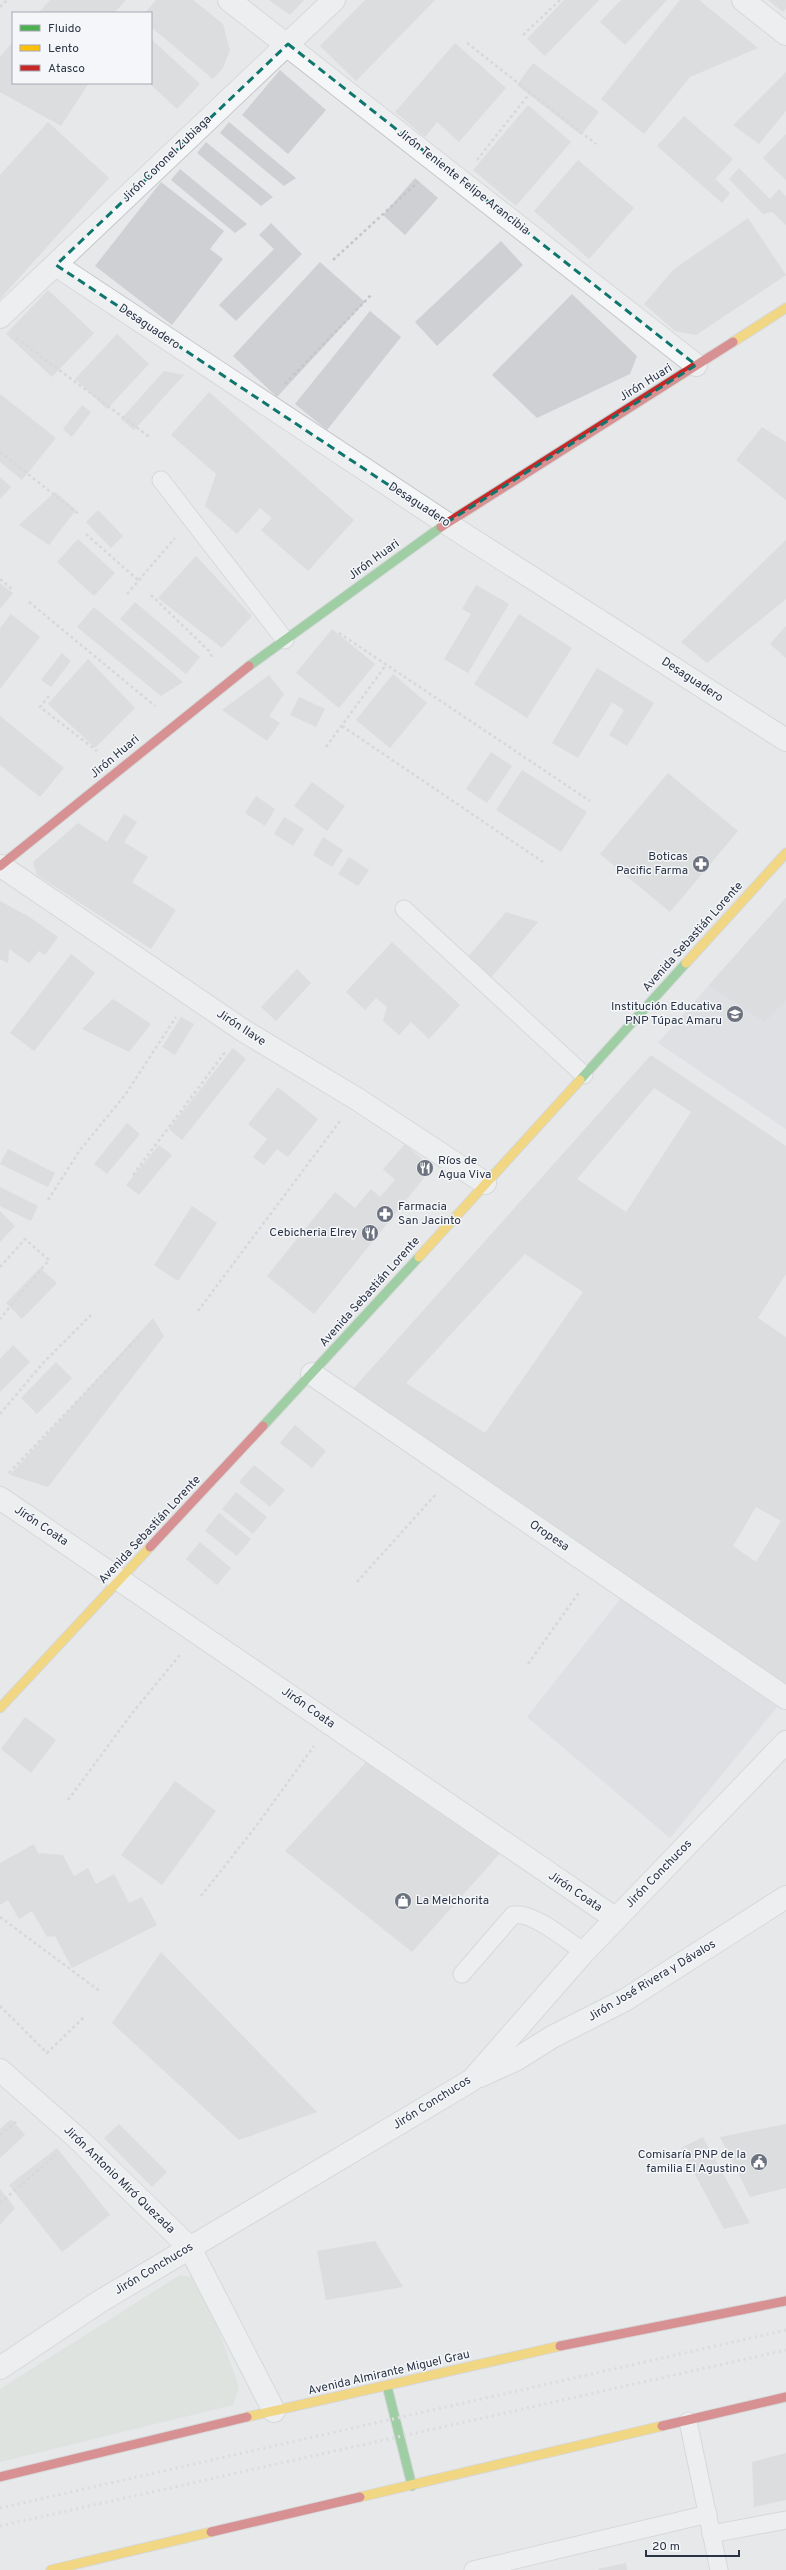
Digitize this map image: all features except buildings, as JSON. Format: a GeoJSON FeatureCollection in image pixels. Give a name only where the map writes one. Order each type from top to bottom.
{"type":"FeatureCollection","features":[{"type":"Feature","properties":{"kind":"main road","name":"Jirón Huari"},"geometry":{"type":"LineString","coordinates":[[1,866],[224,684],[446,523],[786,308]]}},
{"type":"Feature","properties":{"kind":"main road","name":"Avenida Sebastián Lorente"},"geometry":{"type":"LineString","coordinates":[[0,1708],[312,1374],[786,853]]}},
{"type":"Feature","properties":{"kind":"main road","name":"Avenida Almirante Miguel Grau"},"geometry":{"type":"LineString","coordinates":[[0,2477],[274,2411],[655,2325],[786,2301]]}},
{"type":"Feature","properties":{"kind":"main road"},"geometry":{"type":"LineString","coordinates":[[387,2386],[412,2486]]}},
{"type":"Feature","properties":{"kind":"main road"},"geometry":{"type":"LineString","coordinates":[[51,2570],[786,2397]]}},
{"type":"Feature","properties":{"kind":"street","name":"Jirón Teniente Felipe Arancibia"},"geometry":{"type":"LineString","coordinates":[[229,0],[288,44],[696,365]]}},
{"type":"Feature","properties":{"kind":"street","name":"Jirón Coronel Zubiaga"},"geometry":{"type":"LineString","coordinates":[[0,317],[334,0]]}},
{"type":"Feature","properties":{"kind":"street"},"geometry":{"type":"LineString","coordinates":[[743,0],[786,34]]}},
{"type":"Feature","properties":{"kind":"street","name":"Desaguadero"},"geometry":{"type":"LineString","coordinates":[[56,265],[446,523],[786,740]]}},
{"type":"Feature","properties":{"kind":"street","name":"Jirón Ilave"},"geometry":{"type":"LineString","coordinates":[[1,866],[244,1031],[357,1099],[485,1183]]}},
{"type":"Feature","properties":{"kind":"street","name":"Oropesa"},"geometry":{"type":"LineString","coordinates":[[312,1374],[786,1698]]}},
{"type":"Feature","properties":{"kind":"street","name":"Jirón Coata"},"geometry":{"type":"LineString","coordinates":[[0,1498],[616,1919]]}},
{"type":"Feature","properties":{"kind":"street","name":"Jirón Conchucos"},"geometry":{"type":"LineString","coordinates":[[0,2368],[99,2302],[472,2080],[584,1952],[786,1742]]}},
{"type":"Feature","properties":{"kind":"street","name":"Jirón José Rivera y Dávalos"},"geometry":{"type":"LineString","coordinates":[[472,2080],[517,2059],[552,2037],[625,2000],[786,1896]]}},
{"type":"Feature","properties":{"kind":"street","name":"Jirón Antonio Miró Quezada"},"geometry":{"type":"LineString","coordinates":[[0,2070],[76,2138],[190,2248],[274,2411]]}},
{"type":"Feature","properties":{"kind":"lane"},"geometry":{"type":"LineString","coordinates":[[161,480],[285,640]]}},
{"type":"Feature","properties":{"kind":"lane"},"geometry":{"type":"LineString","coordinates":[[404,909],[584,1075]]}},
{"type":"Feature","properties":{"kind":"lane"},"geometry":{"type":"LineString","coordinates":[[462,1974],[513,1915],[521,1914],[531,1917],[584,1952]]}},
{"type":"Feature","properties":{"kind":"lane"},"geometry":{"type":"LineString","coordinates":[[688,2421],[719,2570]]}},
{"type":"Feature","properties":{"kind":"lane"},"geometry":{"type":"LineString","coordinates":[[472,2570],[708,2514]]}},
{"type":"Feature","properties":{"kind":"lane"},"geometry":{"type":"LineString","coordinates":[[711,2534],[786,2520]]}},
{"type":"Feature","properties":{"kind":"path"},"geometry":{"type":"LineString","coordinates":[[0,7],[7,0]]}},
{"type":"Feature","properties":{"kind":"path"},"geometry":{"type":"LineString","coordinates":[[523,35],[560,0]]}},
{"type":"Feature","properties":{"kind":"path"},"geometry":{"type":"LineString","coordinates":[[467,44],[596,144]]}},
{"type":"Feature","properties":{"kind":"path"},"geometry":{"type":"LineString","coordinates":[[461,180],[530,93]]}},
{"type":"Feature","properties":{"kind":"path"},"geometry":{"type":"LineString","coordinates":[[333,260],[439,163]]}},
{"type":"Feature","properties":{"kind":"path"},"geometry":{"type":"LineString","coordinates":[[265,404],[371,295]]}},
{"type":"Feature","properties":{"kind":"path"},"geometry":{"type":"LineString","coordinates":[[13,336],[151,438]]}},
{"type":"Feature","properties":{"kind":"path"},"geometry":{"type":"LineString","coordinates":[[0,452],[80,515]]}},
{"type":"Feature","properties":{"kind":"path"},"geometry":{"type":"LineString","coordinates":[[127,594],[191,519]]}},
{"type":"Feature","properties":{"kind":"path"},"geometry":{"type":"LineString","coordinates":[[86,534],[139,581]]}},
{"type":"Feature","properties":{"kind":"path"},"geometry":{"type":"LineString","coordinates":[[0,579],[12,589]]}},
{"type":"Feature","properties":{"kind":"path"},"geometry":{"type":"LineString","coordinates":[[151,595],[209,651],[224,684]]}},
{"type":"Feature","properties":{"kind":"path"},"geometry":{"type":"LineString","coordinates":[[29,602],[176,723]]}},
{"type":"Feature","properties":{"kind":"path"},"geometry":{"type":"LineString","coordinates":[[316,617],[590,801]]}},
{"type":"Feature","properties":{"kind":"path"},"geometry":{"type":"LineString","coordinates":[[326,747],[386,664]]}},
{"type":"Feature","properties":{"kind":"path"},"geometry":{"type":"LineString","coordinates":[[49,696],[40,706],[120,769]]}},
{"type":"Feature","properties":{"kind":"path"},"geometry":{"type":"LineString","coordinates":[[342,726],[543,862]]}},
{"type":"Feature","properties":{"kind":"path"},"geometry":{"type":"LineString","coordinates":[[48,1200],[80,1150],[125,1095],[191,994]]}},
{"type":"Feature","properties":{"kind":"path"},"geometry":{"type":"LineString","coordinates":[[133,1175],[209,1072],[244,1031]]}},
{"type":"Feature","properties":{"kind":"path"},"geometry":{"type":"LineString","coordinates":[[198,1311],[357,1099]]}},
{"type":"Feature","properties":{"kind":"path"},"geometry":{"type":"LineString","coordinates":[[0,1267],[25,1239],[49,1260],[0,1319]]}},
{"type":"Feature","properties":{"kind":"path"},"geometry":{"type":"LineString","coordinates":[[0,1414],[43,1363],[91,1315]]}},
{"type":"Feature","properties":{"kind":"path"},"geometry":{"type":"LineString","coordinates":[[6,1476],[142,1333]]}},
{"type":"Feature","properties":{"kind":"path"},"geometry":{"type":"LineString","coordinates":[[357,1582],[456,1472]]}},
{"type":"Feature","properties":{"kind":"path"},"geometry":{"type":"LineString","coordinates":[[528,1664],[551,1628],[597,1568]]}},
{"type":"Feature","properties":{"kind":"path"},"geometry":{"type":"LineString","coordinates":[[68,1800],[133,1712],[198,1632]]}},
{"type":"Feature","properties":{"kind":"path"},"geometry":{"type":"LineString","coordinates":[[201,1896],[256,1825],[330,1723]]}},
{"type":"Feature","properties":{"kind":"path"},"geometry":{"type":"LineString","coordinates":[[0,1917],[101,1992]]}},
{"type":"Feature","properties":{"kind":"path"},"geometry":{"type":"LineString","coordinates":[[0,2006],[47,2053],[84,2017]]}},
{"type":"Feature","properties":{"kind":"path"},"geometry":{"type":"LineString","coordinates":[[0,2203],[76,2138]]}},
{"type":"Feature","properties":{"kind":"highlighted area"},"geometry":{"type":"Polygon","coordinates":[[[288,44],[696,365],[446,523],[56,265],[288,44]]]}},
{"type":"Feature","properties":{"kind":"shaded area","name":"Institución Educativa PNP Túpac Amaru"},"geometry":{"type":"Polygon","coordinates":[[[786,898],[786,1129],[658,1043],[786,898]]]}},
{"type":"Feature","properties":{"kind":"shaded area"},"geometry":{"type":"Polygon","coordinates":[[[621,1598],[777,1707],[670,1838],[527,1717],[621,1598]]]}},
{"type":"Feature","properties":{"kind":"shaded area"},"geometry":{"type":"Polygon","coordinates":[[[180,2275],[200,2278],[239,2387],[233,2405],[0,2462],[0,2389],[180,2275]]]}},
{"type":"Feature","properties":{"kind":"railway"},"geometry":{"type":"LineString","coordinates":[[0,2508],[786,2330]]}},
{"type":"Feature","properties":{"kind":"railway"},"geometry":{"type":"LineString","coordinates":[[0,2526],[786,2350]]}},
{"type":"Feature","properties":{"kind":"traffic: fast"},"geometry":{"type":"LineString","coordinates":[[249,666],[441,527]]}},
{"type":"Feature","properties":{"kind":"traffic: fast"},"geometry":{"type":"LineString","coordinates":[[580,1080],[686,963]]}},
{"type":"Feature","properties":{"kind":"traffic: fast"},"geometry":{"type":"LineString","coordinates":[[263,1426],[419,1257]]}},
{"type":"Feature","properties":{"kind":"traffic: fast"},"geometry":{"type":"LineString","coordinates":[[387,2386],[412,2486]]}},
{"type":"Feature","properties":{"kind":"traffic: slow"},"geometry":{"type":"LineString","coordinates":[[733,342],[786,308]]}},
{"type":"Feature","properties":{"kind":"traffic: slow"},"geometry":{"type":"LineString","coordinates":[[686,963],[786,853]]}},
{"type":"Feature","properties":{"kind":"traffic: slow"},"geometry":{"type":"LineString","coordinates":[[419,1257],[580,1080]]}},
{"type":"Feature","properties":{"kind":"traffic: slow"},"geometry":{"type":"LineString","coordinates":[[0,1708],[150,1547]]}},
{"type":"Feature","properties":{"kind":"traffic: slow"},"geometry":{"type":"LineString","coordinates":[[247,2417],[560,2346]]}},
{"type":"Feature","properties":{"kind":"traffic: slow"},"geometry":{"type":"LineString","coordinates":[[360,2497],[662,2426]]}},
{"type":"Feature","properties":{"kind":"traffic: slow"},"geometry":{"type":"LineString","coordinates":[[51,2570],[211,2532]]}},
{"type":"Feature","properties":{"kind":"traffic: jam"},"geometry":{"type":"LineString","coordinates":[[441,527],[733,342]]}},
{"type":"Feature","properties":{"kind":"traffic: jam"},"geometry":{"type":"LineString","coordinates":[[0,866],[249,666]]}},
{"type":"Feature","properties":{"kind":"traffic: jam"},"geometry":{"type":"LineString","coordinates":[[150,1547],[263,1426]]}},
{"type":"Feature","properties":{"kind":"traffic: jam"},"geometry":{"type":"LineString","coordinates":[[560,2346],[786,2301]]}},
{"type":"Feature","properties":{"kind":"traffic: jam"},"geometry":{"type":"LineString","coordinates":[[662,2426],[786,2397]]}},
{"type":"Feature","properties":{"kind":"traffic: jam"},"geometry":{"type":"LineString","coordinates":[[0,2477],[247,2417]]}},
{"type":"Feature","properties":{"kind":"traffic: jam"},"geometry":{"type":"LineString","coordinates":[[211,2532],[360,2497]]}},
{"type":"Feature","properties":{"kind":"place","name":"Boticas Pacific Farma"},"geometry":{"type":"Point","coordinates":[701,864]}},
{"type":"Feature","properties":{"kind":"place","name":"Institución Educativa PNP Túpac Amaru"},"geometry":{"type":"Point","coordinates":[735,1014]}},
{"type":"Feature","properties":{"kind":"place","name":"Ríos de Agua Viva"},"geometry":{"type":"Point","coordinates":[425,1168]}},
{"type":"Feature","properties":{"kind":"place","name":"Farmacia San Jacinto"},"geometry":{"type":"Point","coordinates":[385,1214]}},
{"type":"Feature","properties":{"kind":"place","name":"Cebicheria Elrey"},"geometry":{"type":"Point","coordinates":[370,1233]}},
{"type":"Feature","properties":{"kind":"place","name":"La Melchorita"},"geometry":{"type":"Point","coordinates":[403,1901]}},
{"type":"Feature","properties":{"kind":"place","name":"Comisaría PNP de la familia El Agustino"},"geometry":{"type":"Point","coordinates":[759,2162]}}]}
